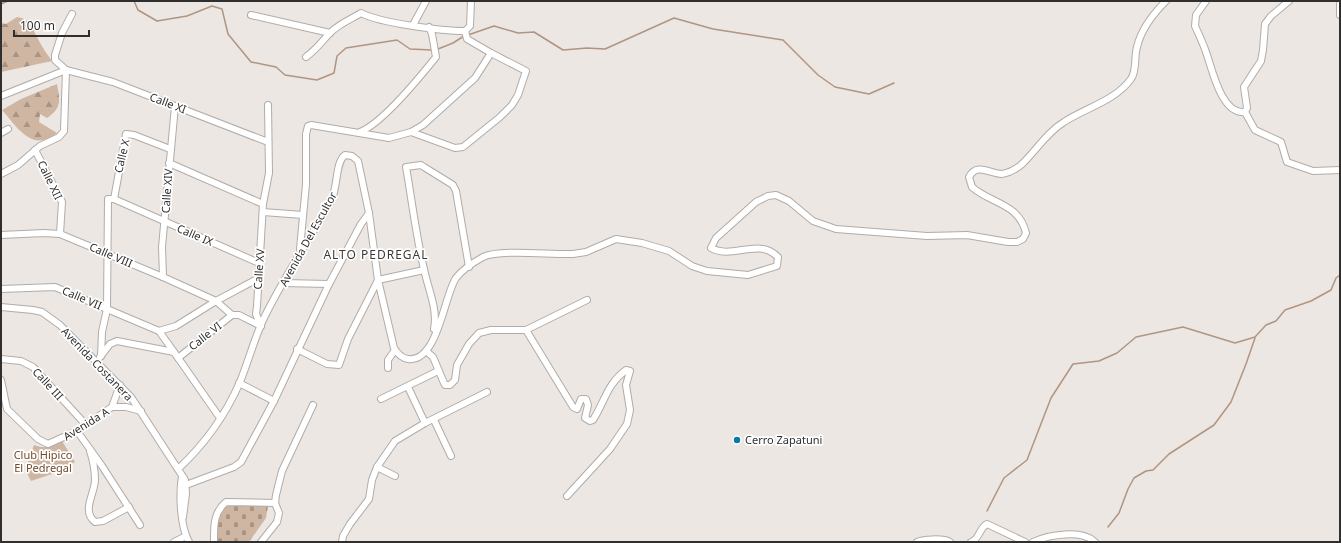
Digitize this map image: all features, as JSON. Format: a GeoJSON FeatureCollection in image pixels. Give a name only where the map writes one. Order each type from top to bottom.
{"type":"FeatureCollection","features":[{"type":"Feature","properties":{"kind":"street"},"geometry":{"type":"LineString","coordinates":[[413,25],[426,1]]}},
{"type":"Feature","properties":{"kind":"street"},"geometry":{"type":"LineString","coordinates":[[464,32],[470,26],[471,1]]}},
{"type":"Feature","properties":{"kind":"street"},"geometry":{"type":"LineString","coordinates":[[388,368],[388,360],[395,350],[402,356],[410,359],[418,357],[426,351],[434,336],[457,276],[484,257],[496,252],[573,254],[586,252],[616,239],[642,243],[669,251],[692,266],[707,271],[748,275],[777,266],[778,257],[768,249],[751,248],[724,252],[711,248],[711,244],[720,234],[756,202],[768,196],[776,195],[789,201],[813,221],[836,229],[928,236],[968,235],[996,242],[1017,242],[1023,239],[1026,233],[1020,220],[1007,206],[972,187],[970,177],[972,173],[979,170],[1002,174],[1013,170],[1022,164],[1048,135],[1064,122],[1107,99],[1126,85],[1132,78],[1139,39],[1151,20],[1166,1]]}},
{"type":"Feature","properties":{"kind":"street"},"geometry":{"type":"LineString","coordinates":[[1206,1],[1196,15],[1195,26],[1221,93],[1233,108],[1237,111],[1245,112]]}},
{"type":"Feature","properties":{"kind":"street"},"geometry":{"type":"LineString","coordinates":[[1289,1],[1271,16],[1265,24],[1262,56],[1244,87],[1247,104],[1245,112],[1255,130],[1281,142],[1287,162],[1313,171],[1340,170]]}},
{"type":"Feature","properties":{"kind":"street"},"geometry":{"type":"LineString","coordinates":[[1340,4],[1340,15]]}},
{"type":"Feature","properties":{"kind":"street"},"geometry":{"type":"LineString","coordinates":[[306,57],[322,44],[330,33],[361,13],[369,17],[464,32]]}},
{"type":"Feature","properties":{"kind":"street"},"geometry":{"type":"LineString","coordinates":[[66,70],[59,64],[55,55],[62,33],[72,14]]}},
{"type":"Feature","properties":{"kind":"street"},"geometry":{"type":"LineString","coordinates":[[251,15],[330,33]]}},
{"type":"Feature","properties":{"kind":"street"},"geometry":{"type":"LineString","coordinates":[[360,132],[377,121],[410,88],[436,57],[434,43],[429,27]]}},
{"type":"Feature","properties":{"kind":"street"},"geometry":{"type":"LineString","coordinates":[[411,132],[455,148],[463,147],[500,117],[516,98],[526,71],[467,40],[464,32]]}},
{"type":"Feature","properties":{"kind":"street"},"geometry":{"type":"LineString","coordinates":[[300,251],[306,134],[308,126],[360,132],[389,138],[411,132],[423,125],[475,78],[491,53]]}},
{"type":"Feature","properties":{"kind":"street"},"geometry":{"type":"LineString","coordinates":[[1,96],[66,70]]}},
{"type":"Feature","properties":{"kind":"street"},"geometry":{"type":"LineString","coordinates":[[1,174],[18,165],[35,150],[59,137],[64,131],[66,70]]}},
{"type":"Feature","properties":{"kind":"street","name":"Calle XI"},"geometry":{"type":"LineString","coordinates":[[66,70],[113,82],[268,142]]}},
{"type":"Feature","properties":{"kind":"street"},"geometry":{"type":"LineString","coordinates":[[170,164],[263,204],[269,178],[268,105]]}},
{"type":"Feature","properties":{"kind":"street","name":"Calle XIV"},"geometry":{"type":"LineString","coordinates":[[163,277],[162,247],[175,106]]}},
{"type":"Feature","properties":{"kind":"street"},"geometry":{"type":"LineString","coordinates":[[1,133],[8,129]]}},
{"type":"Feature","properties":{"kind":"street","name":"Calle X"},"geometry":{"type":"LineString","coordinates":[[111,199],[126,134],[134,135],[170,149]]}},
{"type":"Feature","properties":{"kind":"street","name":"Calle XII"},"geometry":{"type":"LineString","coordinates":[[35,150],[62,202],[60,234]]}},
{"type":"Feature","properties":{"kind":"street","name":"Avenida Del Escultor"},"geometry":{"type":"LineString","coordinates":[[178,468],[208,435],[220,418],[239,383],[261,326],[300,251],[332,199],[337,184],[339,163],[345,156],[352,156],[358,161],[369,213],[378,280],[395,350]]}},
{"type":"Feature","properties":{"kind":"street"},"geometry":{"type":"LineString","coordinates":[[434,336],[436,322],[424,270],[406,167],[421,165],[453,185],[456,191],[469,267]]}},
{"type":"Feature","properties":{"kind":"street"},"geometry":{"type":"LineString","coordinates":[[101,356],[102,332],[107,309],[111,199]]}},
{"type":"Feature","properties":{"kind":"street","name":"Calle IX"},"geometry":{"type":"LineString","coordinates":[[111,199],[259,263]]}},
{"type":"Feature","properties":{"kind":"street","name":"Calle XV"},"geometry":{"type":"LineString","coordinates":[[261,326],[256,314],[263,204]]}},
{"type":"Feature","properties":{"kind":"street"},"geometry":{"type":"LineString","coordinates":[[263,212],[303,215]]}},
{"type":"Feature","properties":{"kind":"street"},"geometry":{"type":"LineString","coordinates":[[183,517],[186,504],[186,484],[234,467],[241,462],[274,400],[329,284],[361,224],[369,213]]}},
{"type":"Feature","properties":{"kind":"street","name":"Calle VIII"},"geometry":{"type":"LineString","coordinates":[[1,235],[44,233],[60,234],[108,253],[216,301],[232,315]]}},
{"type":"Feature","properties":{"kind":"street"},"geometry":{"type":"LineString","coordinates":[[297,349],[327,364],[339,365],[348,339],[378,280],[424,270]]}},
{"type":"Feature","properties":{"kind":"street"},"geometry":{"type":"LineString","coordinates":[[220,418],[159,331],[176,326],[216,301],[259,278]]}},
{"type":"Feature","properties":{"kind":"street"},"geometry":{"type":"LineString","coordinates":[[283,283],[329,284]]}},
{"type":"Feature","properties":{"kind":"street","name":"Calle VII"},"geometry":{"type":"LineString","coordinates":[[1,289],[55,287],[159,331]]}},
{"type":"Feature","properties":{"kind":"street"},"geometry":{"type":"LineString","coordinates":[[426,351],[433,357],[445,385],[450,385],[455,380],[457,365],[469,344],[479,333],[491,330],[526,330],[587,300]]}},
{"type":"Feature","properties":{"kind":"street","name":"Avenida Costanera"},"geometry":{"type":"LineString","coordinates":[[1,307],[33,310],[47,315],[60,325],[131,397],[178,468],[186,484]]}},
{"type":"Feature","properties":{"kind":"street"},"geometry":{"type":"LineString","coordinates":[[232,315],[239,315],[261,326]]}},
{"type":"Feature","properties":{"kind":"street","name":"Calle VI"},"geometry":{"type":"LineString","coordinates":[[176,355],[232,315]]}},
{"type":"Feature","properties":{"kind":"street"},"geometry":{"type":"LineString","coordinates":[[526,330],[573,407],[577,409],[581,400],[586,399],[588,405],[585,418],[590,421],[593,420],[603,403],[609,387],[626,370],[630,371],[626,385],[630,410],[627,424],[610,449],[567,496]]}},
{"type":"Feature","properties":{"kind":"street"},"geometry":{"type":"LineString","coordinates":[[98,363],[101,356],[110,344],[117,341],[176,355]]}},
{"type":"Feature","properties":{"kind":"street","name":"Calle III"},"geometry":{"type":"LineString","coordinates":[[1,359],[20,361],[33,367],[86,425]]}},
{"type":"Feature","properties":{"kind":"street"},"geometry":{"type":"LineString","coordinates":[[381,399],[438,370]]}},
{"type":"Feature","properties":{"kind":"street","name":"Avenida A"},"geometry":{"type":"LineString","coordinates":[[1,380],[4,409],[42,443],[53,443],[77,431],[112,407],[126,407],[141,411]]}},
{"type":"Feature","properties":{"kind":"street"},"geometry":{"type":"LineString","coordinates":[[239,383],[274,400]]}},
{"type":"Feature","properties":{"kind":"street","name":"Avenida A"},"geometry":{"type":"LineString","coordinates":[[112,407],[120,385]]}},
{"type":"Feature","properties":{"kind":"street"},"geometry":{"type":"LineString","coordinates":[[408,386],[425,423]]}},
{"type":"Feature","properties":{"kind":"street"},"geometry":{"type":"LineString","coordinates":[[342,542],[343,536],[350,524],[369,499],[372,480],[377,468],[395,442],[425,423],[434,420],[487,392]]}},
{"type":"Feature","properties":{"kind":"street"},"geometry":{"type":"LineString","coordinates":[[261,542],[277,522],[279,513],[275,503],[282,471],[313,405]]}},
{"type":"Feature","properties":{"kind":"street"},"geometry":{"type":"LineString","coordinates":[[434,420],[451,456]]}},
{"type":"Feature","properties":{"kind":"street"},"geometry":{"type":"LineString","coordinates":[[77,431],[89,450],[102,466],[140,525]]}},
{"type":"Feature","properties":{"kind":"street"},"geometry":{"type":"LineString","coordinates":[[89,450],[95,477],[88,510],[91,519],[95,522],[103,521],[129,507]]}},
{"type":"Feature","properties":{"kind":"street"},"geometry":{"type":"LineString","coordinates":[[377,468],[395,476]]}},
{"type":"Feature","properties":{"kind":"street"},"geometry":{"type":"LineString","coordinates":[[182,476],[180,498],[186,536],[189,542]]}},
{"type":"Feature","properties":{"kind":"street"},"geometry":{"type":"LineString","coordinates":[[214,542],[215,517],[218,510],[226,502],[275,503]]}},
{"type":"Feature","properties":{"kind":"street"},"geometry":{"type":"LineString","coordinates":[[971,542],[978,538],[983,527],[988,524],[1025,542]]}},
{"type":"Feature","properties":{"kind":"street"},"geometry":{"type":"LineString","coordinates":[[1033,542],[1050,536],[1069,534],[1090,538],[1095,542]]}},
{"type":"Feature","properties":{"kind":"street"},"geometry":{"type":"LineString","coordinates":[[174,542],[186,536]]}},
{"type":"Feature","properties":{"kind":"street"},"geometry":{"type":"LineString","coordinates":[[917,542],[922,540],[933,541],[941,539],[950,542]]}},
{"type":"Feature","properties":{"kind":"green space"},"geometry":{"type":"Polygon","coordinates":[[[17,17],[28,22],[52,61],[1,72],[1,23],[6,24],[17,17]]]}},
{"type":"Feature","properties":{"kind":"green space"},"geometry":{"type":"Polygon","coordinates":[[[57,84],[59,95],[58,107],[47,118],[40,114],[39,122],[57,133],[48,138],[40,140],[26,136],[2,110],[21,99],[57,84]]]}},
{"type":"Feature","properties":{"kind":"green space","name":"Club Hipico El Pedregal"},"geometry":{"type":"Polygon","coordinates":[[[62,441],[75,462],[61,471],[31,481],[25,469],[34,445],[48,447],[62,441]]]}},
{"type":"Feature","properties":{"kind":"green space"},"geometry":{"type":"Polygon","coordinates":[[[224,501],[268,506],[266,518],[249,542],[216,542],[214,526],[224,501]]]}},
{"type":"Feature","properties":{"kind":"waterway"},"geometry":{"type":"LineString","coordinates":[[1,4],[8,1]]}},
{"type":"Feature","properties":{"kind":"waterway"},"geometry":{"type":"LineString","coordinates":[[134,1],[138,10],[157,21],[187,16],[212,6],[222,9],[228,34],[251,62],[276,67],[285,75],[317,80],[334,73],[337,56],[346,48],[397,40],[410,49],[432,50]]}},
{"type":"Feature","properties":{"kind":"waterway"},"geometry":{"type":"LineString","coordinates":[[468,35],[494,26],[518,33],[534,32],[563,50],[587,48],[605,49],[674,18],[713,29],[783,40],[818,75],[835,87],[869,94],[894,83]]}},
{"type":"Feature","properties":{"kind":"waterway"},"geometry":{"type":"LineString","coordinates":[[438,49],[453,43],[464,36]]}},
{"type":"Feature","properties":{"kind":"waterway"},"geometry":{"type":"LineString","coordinates":[[987,511],[1004,478],[1027,460],[1051,398],[1073,364],[1099,361],[1117,353],[1136,337],[1183,327],[1235,343],[1255,337],[1266,325],[1276,321],[1285,310],[1311,301],[1331,290],[1336,278],[1340,275]]}},
{"type":"Feature","properties":{"kind":"waterway"},"geometry":{"type":"LineString","coordinates":[[1108,527],[1119,513],[1134,478],[1146,471],[1153,470],[1169,454],[1214,425],[1231,402],[1255,338]]}},
{"type":"Feature","properties":{"kind":"place","name":"Cerro Zapatuni"},"geometry":{"type":"Point","coordinates":[737,440]}},
{"type":"Feature","properties":{"kind":"district","name":"ALTO PEDREGAL"},"geometry":{"type":"Point","coordinates":[376,255]}}]}
